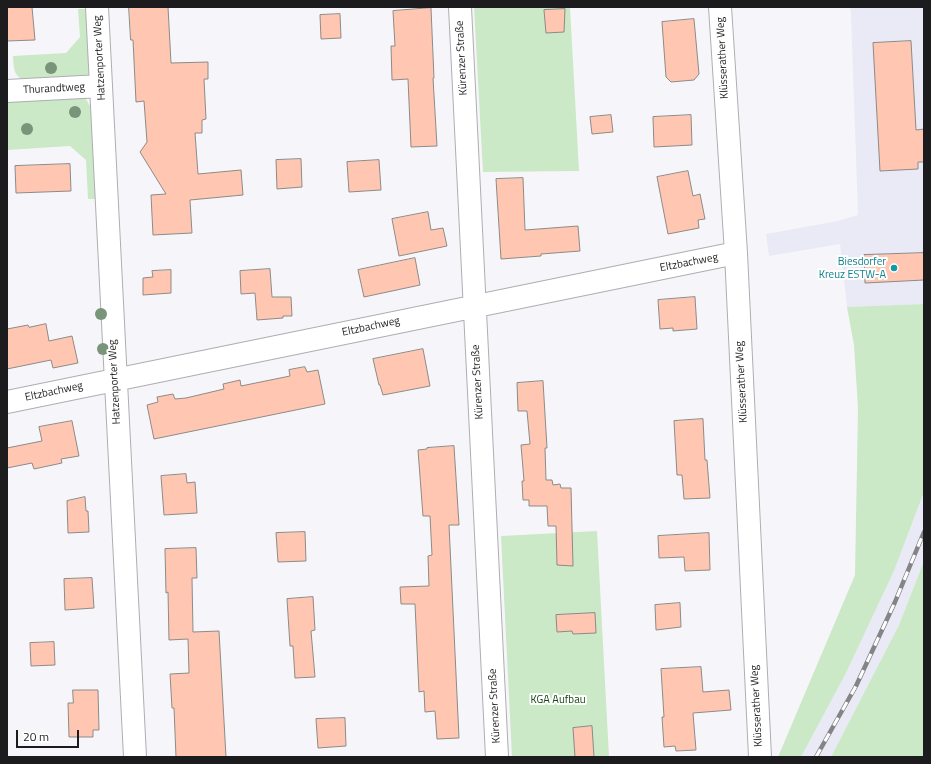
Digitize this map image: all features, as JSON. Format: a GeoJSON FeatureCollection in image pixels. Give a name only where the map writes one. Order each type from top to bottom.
{"type":"FeatureCollection","features":[{"type":"Feature","properties":{"kind":"street","name":"Hatzenporter Weg"},"geometry":{"type":"LineString","coordinates":[[97,7],[135,757]]}},
{"type":"Feature","properties":{"kind":"street","name":"Kürenzer Straße"},"geometry":{"type":"LineString","coordinates":[[460,7],[497,757]]}},
{"type":"Feature","properties":{"kind":"street","name":"Klüsserather Weg"},"geometry":{"type":"LineString","coordinates":[[720,7],[736,253],[760,757]]}},
{"type":"Feature","properties":{"kind":"street","name":"Thurandtweg"},"geometry":{"type":"LineString","coordinates":[[7,91],[101,86]]}},
{"type":"Feature","properties":{"kind":"street","name":"Eltzbachweg"},"geometry":{"type":"LineString","coordinates":[[7,402],[736,253]]}},
{"type":"Feature","properties":{"kind":"shaded area"},"geometry":{"type":"Polygon","coordinates":[[[850,7],[924,7],[924,304],[847,307],[840,244],[769,256],[766,234],[838,221],[858,215],[850,7]]]}},
{"type":"Feature","properties":{"kind":"shaded area"},"geometry":{"type":"Polygon","coordinates":[[[924,493],[924,561],[899,625],[831,757],[801,757],[845,675],[894,571],[924,493]]]}},
{"type":"Feature","properties":{"kind":"green space"},"geometry":{"type":"Polygon","coordinates":[[[474,7],[570,7],[579,171],[483,172],[474,7]]]}},
{"type":"Feature","properties":{"kind":"green space"},"geometry":{"type":"Polygon","coordinates":[[[78,9],[90,9],[92,67],[89,74],[85,78],[28,82],[19,77],[14,69],[13,56],[66,53],[80,37],[78,9]]]}},
{"type":"Feature","properties":{"kind":"green space"},"geometry":{"type":"Polygon","coordinates":[[[81,96],[86,99],[91,108],[96,199],[88,199],[86,160],[70,146],[7,150],[7,101],[81,96]]]}},
{"type":"Feature","properties":{"kind":"green space"},"geometry":{"type":"Polygon","coordinates":[[[924,304],[924,492],[894,571],[845,675],[801,757],[778,757],[855,575],[858,408],[854,345],[847,307],[924,304]]]}},
{"type":"Feature","properties":{"kind":"green space","name":"KGA Aufbau"},"geometry":{"type":"Polygon","coordinates":[[[597,531],[609,757],[512,757],[501,536],[597,531]]]}},
{"type":"Feature","properties":{"kind":"green space"},"geometry":{"type":"Polygon","coordinates":[[[924,561],[924,757],[831,757],[899,625],[924,561]]]}},
{"type":"Feature","properties":{"kind":"building"},"geometry":{"type":"Polygon","coordinates":[[[7,7],[32,7],[35,40],[7,41],[7,7]]]}},
{"type":"Feature","properties":{"kind":"building"},"geometry":{"type":"Polygon","coordinates":[[[129,7],[168,7],[171,63],[208,62],[208,79],[204,79],[206,119],[202,120],[202,133],[195,133],[198,174],[241,170],[243,195],[190,200],[192,233],[153,235],[151,195],[166,194],[140,152],[147,142],[144,101],[136,102],[133,40],[131,40],[129,7]]]}},
{"type":"Feature","properties":{"kind":"building"},"geometry":{"type":"Polygon","coordinates":[[[431,8],[437,146],[411,147],[408,79],[392,80],[391,46],[395,46],[393,11],[431,8]]]}},
{"type":"Feature","properties":{"kind":"building"},"geometry":{"type":"Polygon","coordinates":[[[565,9],[564,32],[546,33],[544,10],[565,9]]]}},
{"type":"Feature","properties":{"kind":"building"},"geometry":{"type":"Polygon","coordinates":[[[340,14],[341,38],[321,39],[320,15],[340,14]]]}},
{"type":"Feature","properties":{"kind":"building"},"geometry":{"type":"Polygon","coordinates":[[[694,19],[699,74],[694,80],[671,82],[666,77],[662,22],[694,19]]]}},
{"type":"Feature","properties":{"kind":"building"},"geometry":{"type":"Polygon","coordinates":[[[911,41],[916,130],[924,129],[924,162],[918,162],[918,169],[880,171],[873,43],[911,41]]]}},
{"type":"Feature","properties":{"kind":"building"},"geometry":{"type":"Polygon","coordinates":[[[611,115],[613,132],[592,134],[590,117],[611,115]]]}},
{"type":"Feature","properties":{"kind":"building"},"geometry":{"type":"Polygon","coordinates":[[[691,115],[692,145],[654,147],[653,117],[691,115]]]}},
{"type":"Feature","properties":{"kind":"building"},"geometry":{"type":"Polygon","coordinates":[[[301,159],[302,187],[277,189],[276,160],[301,159]]]}},
{"type":"Feature","properties":{"kind":"building"},"geometry":{"type":"Polygon","coordinates":[[[379,160],[381,190],[349,192],[347,162],[379,160]]]}},
{"type":"Feature","properties":{"kind":"building"},"geometry":{"type":"Polygon","coordinates":[[[70,164],[71,191],[16,193],[15,166],[70,164]]]}},
{"type":"Feature","properties":{"kind":"building"},"geometry":{"type":"Polygon","coordinates":[[[688,171],[693,196],[700,194],[705,219],[698,220],[699,228],[668,234],[657,177],[688,171]]]}},
{"type":"Feature","properties":{"kind":"building"},"geometry":{"type":"Polygon","coordinates":[[[523,178],[525,230],[578,226],[580,251],[501,259],[496,179],[523,178]]]}},
{"type":"Feature","properties":{"kind":"building"},"geometry":{"type":"Polygon","coordinates":[[[428,212],[431,230],[443,228],[447,246],[399,256],[392,219],[428,212]]]}},
{"type":"Feature","properties":{"kind":"building","name":"Biesdorfer Kreuz ESTW-A"},"geometry":{"type":"Polygon","coordinates":[[[924,253],[924,280],[865,283],[864,255],[924,253]]]}},
{"type":"Feature","properties":{"kind":"building"},"geometry":{"type":"Polygon","coordinates":[[[415,258],[420,285],[364,297],[358,270],[415,258]]]}},
{"type":"Feature","properties":{"kind":"building"},"geometry":{"type":"Polygon","coordinates":[[[270,269],[272,297],[291,297],[292,316],[257,320],[255,293],[241,294],[240,271],[270,269]]]}},
{"type":"Feature","properties":{"kind":"building"},"geometry":{"type":"Polygon","coordinates":[[[171,270],[171,293],[143,295],[143,278],[153,277],[152,271],[171,270]]]}},
{"type":"Feature","properties":{"kind":"building"},"geometry":{"type":"Polygon","coordinates":[[[695,297],[697,329],[673,331],[673,328],[660,329],[658,300],[695,297]]]}},
{"type":"Feature","properties":{"kind":"building"},"geometry":{"type":"Polygon","coordinates":[[[46,324],[49,341],[72,336],[78,363],[53,368],[51,360],[7,369],[7,329],[28,325],[29,327],[46,324]]]}},
{"type":"Feature","properties":{"kind":"building"},"geometry":{"type":"Polygon","coordinates":[[[423,349],[430,386],[383,395],[373,359],[423,349]]]}},
{"type":"Feature","properties":{"kind":"building"},"geometry":{"type":"Polygon","coordinates":[[[305,367],[307,372],[318,370],[325,404],[154,439],[147,405],[158,402],[157,397],[173,394],[175,399],[186,398],[224,389],[223,384],[240,380],[241,386],[290,376],[289,370],[305,367]]]}},
{"type":"Feature","properties":{"kind":"building"},"geometry":{"type":"Polygon","coordinates":[[[543,381],[547,448],[545,448],[546,480],[552,480],[553,485],[560,484],[561,488],[571,488],[573,566],[557,565],[556,526],[548,526],[547,506],[529,506],[529,500],[523,500],[522,481],[524,481],[521,445],[530,444],[527,411],[518,411],[517,383],[543,381]]]}},
{"type":"Feature","properties":{"kind":"building"},"geometry":{"type":"Polygon","coordinates":[[[703,419],[705,460],[707,460],[710,498],[684,499],[682,475],[677,475],[674,421],[703,419]]]}},
{"type":"Feature","properties":{"kind":"building"},"geometry":{"type":"Polygon","coordinates":[[[72,421],[79,456],[61,459],[62,463],[34,469],[32,463],[7,468],[7,448],[42,441],[39,427],[72,421]]]}},
{"type":"Feature","properties":{"kind":"building"},"geometry":{"type":"Polygon","coordinates":[[[454,446],[459,525],[449,525],[459,738],[437,739],[435,711],[425,712],[424,691],[419,692],[415,604],[401,604],[400,587],[429,586],[428,556],[432,555],[430,516],[423,516],[418,450],[454,446]]]}},
{"type":"Feature","properties":{"kind":"building"},"geometry":{"type":"Polygon","coordinates":[[[186,474],[187,483],[195,482],[197,513],[164,515],[161,476],[186,474]]]}},
{"type":"Feature","properties":{"kind":"building"},"geometry":{"type":"Polygon","coordinates":[[[85,497],[86,511],[88,511],[89,532],[68,533],[67,501],[85,497]]]}},
{"type":"Feature","properties":{"kind":"building"},"geometry":{"type":"Polygon","coordinates":[[[305,532],[306,561],[278,562],[276,533],[305,532]]]}},
{"type":"Feature","properties":{"kind":"building"},"geometry":{"type":"Polygon","coordinates":[[[709,533],[710,570],[685,571],[684,557],[659,558],[658,536],[709,533]]]}},
{"type":"Feature","properties":{"kind":"building"},"geometry":{"type":"Polygon","coordinates":[[[196,548],[197,578],[192,578],[193,632],[219,631],[226,757],[176,757],[174,708],[172,708],[170,674],[189,673],[188,639],[169,640],[165,549],[196,548]]]}},
{"type":"Feature","properties":{"kind":"building"},"geometry":{"type":"Polygon","coordinates":[[[92,578],[94,608],[65,610],[64,579],[92,578]]]}},
{"type":"Feature","properties":{"kind":"building"},"geometry":{"type":"Polygon","coordinates":[[[313,597],[315,630],[311,631],[315,677],[295,678],[293,646],[290,646],[287,599],[313,597]]]}},
{"type":"Feature","properties":{"kind":"building"},"geometry":{"type":"Polygon","coordinates":[[[680,603],[681,627],[656,630],[655,605],[680,603]]]}},
{"type":"Feature","properties":{"kind":"building"},"geometry":{"type":"Polygon","coordinates":[[[595,613],[596,633],[573,634],[572,631],[557,632],[556,615],[595,613]]]}},
{"type":"Feature","properties":{"kind":"building"},"geometry":{"type":"Polygon","coordinates":[[[54,642],[55,665],[31,666],[30,643],[54,642]]]}},
{"type":"Feature","properties":{"kind":"building"},"geometry":{"type":"Polygon","coordinates":[[[701,667],[703,692],[729,690],[731,710],[693,713],[696,750],[676,751],[675,746],[664,747],[661,669],[701,667]]]}},
{"type":"Feature","properties":{"kind":"building"},"geometry":{"type":"Polygon","coordinates":[[[73,690],[98,690],[99,730],[93,730],[93,737],[69,737],[68,703],[73,703],[73,690]]]}},
{"type":"Feature","properties":{"kind":"building"},"geometry":{"type":"Polygon","coordinates":[[[345,718],[346,746],[318,748],[316,719],[345,718]]]}},
{"type":"Feature","properties":{"kind":"building"},"geometry":{"type":"Polygon","coordinates":[[[592,726],[594,757],[575,757],[573,728],[592,726]]]}},
{"type":"Feature","properties":{"kind":"railway"},"geometry":{"type":"LineString","coordinates":[[816,757],[856,686],[895,602],[924,532]]}},
{"type":"Feature","properties":{"kind":"place","name":"Biesdorfer Kreuz ESTW-A"},"geometry":{"type":"Point","coordinates":[894,268]}}]}
